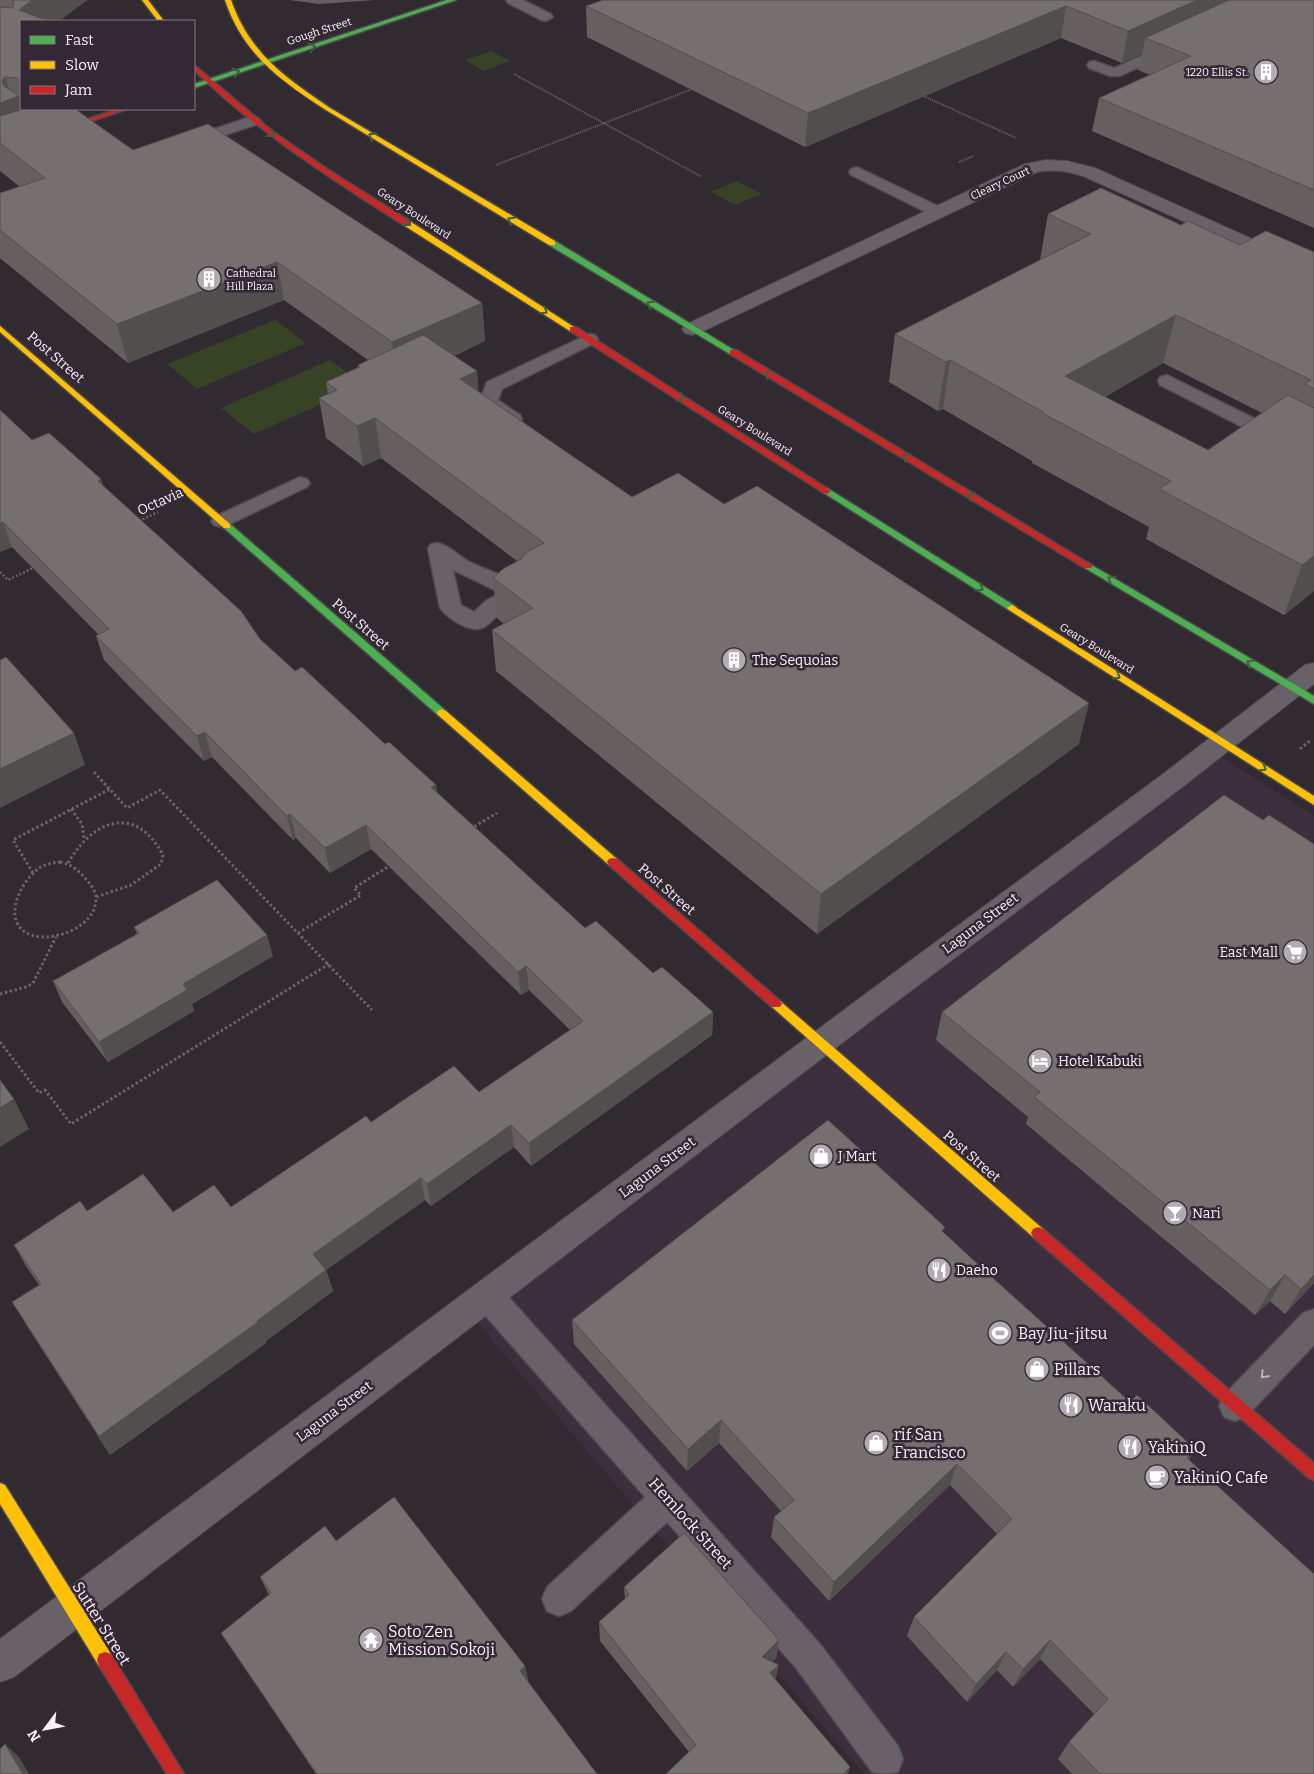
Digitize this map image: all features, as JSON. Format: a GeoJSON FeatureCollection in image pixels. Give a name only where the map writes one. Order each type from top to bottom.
{"type":"FeatureCollection","features":[{"type":"Feature","properties":{"kind":"main road"},"geometry":{"type":"LineString","coordinates":[[145,0],[160,20]]}},
{"type":"Feature","properties":{"kind":"main road"},"geometry":{"type":"LineString","coordinates":[[228,0],[232,16],[239,30],[266,62],[304,92],[349,122],[1314,701]]}},
{"type":"Feature","properties":{"kind":"main road","name":"Gough Street"},"geometry":{"type":"LineString","coordinates":[[195,86],[453,0]]}},
{"type":"Feature","properties":{"kind":"main road","name":"Geary Boulevard"},"geometry":{"type":"LineString","coordinates":[[195,68],[253,121],[310,161],[1314,801]]}},
{"type":"Feature","properties":{"kind":"main road"},"geometry":{"type":"LineString","coordinates":[[0,150],[39,130],[120,110]]}},
{"type":"Feature","properties":{"kind":"main road","name":"Post Street"},"geometry":{"type":"LineString","coordinates":[[0,328],[1314,1474]]}},
{"type":"Feature","properties":{"kind":"main road","name":"Sutter Street"},"geometry":{"type":"LineString","coordinates":[[0,1490],[176,1774]]}},
{"type":"Feature","properties":{"kind":"street","name":"Cleary Court"},"geometry":{"type":"LineString","coordinates":[[692,329],[1031,168],[1044,164],[1060,164],[1089,172],[1314,274]]}},
{"type":"Feature","properties":{"kind":"street","name":"Laguna Street"},"geometry":{"type":"LineString","coordinates":[[0,1663],[1314,671]]}},
{"type":"Feature","properties":{"kind":"lane"},"geometry":{"type":"LineString","coordinates":[[513,0],[546,17]]}},
{"type":"Feature","properties":{"kind":"lane"},"geometry":{"type":"LineString","coordinates":[[1094,65],[1115,73],[1182,42]]}},
{"type":"Feature","properties":{"kind":"lane"},"geometry":{"type":"LineString","coordinates":[[176,146],[253,121]]}},
{"type":"Feature","properties":{"kind":"lane"},"geometry":{"type":"LineString","coordinates":[[857,172],[938,212]]}},
{"type":"Feature","properties":{"kind":"lane"},"geometry":{"type":"LineString","coordinates":[[530,429],[488,402],[494,386],[589,339]]}},
{"type":"Feature","properties":{"kind":"lane"},"geometry":{"type":"LineString","coordinates":[[1167,381],[1314,456]]}},
{"type":"Feature","properties":{"kind":"lane"},"geometry":{"type":"LineString","coordinates":[[221,521],[300,483]]}},
{"type":"Feature","properties":{"kind":"lane","name":"Hemlock Street"},"geometry":{"type":"LineString","coordinates":[[488,1295],[808,1656],[884,1759]]}},
{"type":"Feature","properties":{"kind":"lane"},"geometry":{"type":"LineString","coordinates":[[1235,1406],[1314,1323]]}},
{"type":"Feature","properties":{"kind":"lane"},"geometry":{"type":"LineString","coordinates":[[559,1599],[668,1498]]}},
{"type":"Feature","properties":{"kind":"path"},"geometry":{"type":"LineString","coordinates":[[514,74],[702,177]]}},
{"type":"Feature","properties":{"kind":"path"},"geometry":{"type":"LineString","coordinates":[[496,166],[696,88],[687,84]]}},
{"type":"Feature","properties":{"kind":"path"},"geometry":{"type":"LineString","coordinates":[[926,90],[918,94],[1016,138]]}},
{"type":"Feature","properties":{"kind":"path"},"geometry":{"type":"LineString","coordinates":[[959,162],[974,156]]}},
{"type":"Feature","properties":{"kind":"path","name":"Octavia"},"geometry":{"type":"LineString","coordinates":[[134,523],[193,497]]}},
{"type":"Feature","properties":{"kind":"path"},"geometry":{"type":"LineString","coordinates":[[0,572],[8,580],[41,565]]}},
{"type":"Feature","properties":{"kind":"path"},"geometry":{"type":"LineString","coordinates":[[1295,752],[1311,740]]}},
{"type":"Feature","properties":{"kind":"path"},"geometry":{"type":"LineString","coordinates":[[94,772],[127,808],[160,790],[372,1010]]}},
{"type":"Feature","properties":{"kind":"path"},"geometry":{"type":"LineString","coordinates":[[33,873],[13,840],[110,789]]}},
{"type":"Feature","properties":{"kind":"path"},"geometry":{"type":"LineString","coordinates":[[467,831],[532,792]]}},
{"type":"Feature","properties":{"kind":"path"},"geometry":{"type":"LineString","coordinates":[[71,809],[82,824],[84,838]]}},
{"type":"Feature","properties":{"kind":"path"},"geometry":{"type":"LineString","coordinates":[[68,863],[84,838],[101,826],[128,824],[148,833],[163,855],[161,864],[136,883],[112,894],[96,896]]}},
{"type":"Feature","properties":{"kind":"path"},"geometry":{"type":"LineString","coordinates":[[60,862],[68,863],[88,881],[96,896],[95,906],[85,920],[75,928],[56,937],[42,938],[24,933],[14,921],[14,898],[33,873],[44,865],[60,862]]}},
{"type":"Feature","properties":{"kind":"path"},"geometry":{"type":"LineString","coordinates":[[298,933],[361,895],[354,888],[394,864]]}},
{"type":"Feature","properties":{"kind":"path"},"geometry":{"type":"LineString","coordinates":[[0,994],[26,987],[33,983],[56,937]]}},
{"type":"Feature","properties":{"kind":"path"},"geometry":{"type":"LineString","coordinates":[[0,1042],[39,1093],[45,1090],[71,1124],[329,964]]}},
{"type":"Feature","properties":{"kind":"shaded area"},"geometry":{"type":"Polygon","coordinates":[[[1214,752],[1314,816],[1314,1774],[864,1774],[474,1319],[1214,752]]]}},
{"type":"Feature","properties":{"kind":"green space"},"geometry":{"type":"Polygon","coordinates":[[[491,51],[510,61],[484,71],[465,60],[491,51]]]}},
{"type":"Feature","properties":{"kind":"green space"},"geometry":{"type":"Polygon","coordinates":[[[737,181],[762,194],[735,205],[711,192],[737,181]]]}},
{"type":"Feature","properties":{"kind":"green space"},"geometry":{"type":"Polygon","coordinates":[[[275,320],[306,343],[197,389],[167,364],[275,320]]]}},
{"type":"Feature","properties":{"kind":"green space"},"geometry":{"type":"Polygon","coordinates":[[[330,360],[364,385],[254,434],[221,408],[330,360]]]}},
{"type":"Feature","properties":{"kind":"building"},"geometry":{"type":"Polygon","coordinates":[[[13,0],[32,0],[19,10],[45,20],[20,20],[20,80],[17,78],[5,77],[2,81],[4,86],[19,96],[0,103],[0,7],[13,8],[13,0]]]}},
{"type":"Feature","properties":{"kind":"building"},"geometry":{"type":"Polygon","coordinates":[[[603,0],[1197,0],[1128,31],[1066,6],[808,113],[586,6],[603,0]]]}},
{"type":"Feature","properties":{"kind":"building"},"geometry":{"type":"Polygon","coordinates":[[[1229,0],[1314,0],[1314,190],[1099,98],[1191,56],[1145,38],[1229,0]]]}},
{"type":"Feature","properties":{"kind":"building","name":"Cathedral Hill Plaza"},"geometry":{"type":"Polygon","coordinates":[[[21,110],[76,110],[133,150],[208,124],[482,303],[392,342],[277,262],[117,324],[0,230],[0,193],[45,178],[0,143],[0,116],[21,110]]]}},
{"type":"Feature","properties":{"kind":"building"},"geometry":{"type":"Polygon","coordinates":[[[1101,188],[1181,225],[1188,221],[1240,245],[1266,231],[1314,252],[1314,389],[1305,384],[1311,380],[1176,315],[1065,376],[1208,450],[1288,395],[1314,408],[1314,556],[1302,565],[1159,489],[1171,481],[1042,413],[950,360],[946,362],[895,334],[1091,234],[1048,214],[1101,188]]]}},
{"type":"Feature","properties":{"kind":"building","name":"The Sequoias"},"geometry":{"type":"Polygon","coordinates":[[[423,335],[477,371],[460,379],[632,497],[678,473],[724,504],[757,486],[1089,703],[821,894],[492,630],[533,608],[493,578],[503,569],[521,559],[527,552],[544,543],[375,418],[357,426],[319,398],[337,390],[326,382],[423,335]]]}},
{"type":"Feature","properties":{"kind":"building"},"geometry":{"type":"Polygon","coordinates":[[[0,410],[32,440],[49,433],[101,479],[98,481],[241,611],[260,639],[295,671],[302,667],[385,744],[389,742],[436,785],[431,787],[585,928],[596,921],[653,973],[662,967],[713,1012],[529,1143],[511,1125],[427,1184],[421,1178],[313,1254],[326,1270],[258,1322],[99,1436],[12,1302],[41,1284],[14,1245],[80,1201],[87,1211],[143,1174],[173,1212],[214,1185],[231,1207],[366,1116],[371,1122],[454,1066],[479,1092],[583,1021],[526,966],[518,972],[366,825],[325,848],[290,814],[287,816],[205,732],[197,736],[96,636],[109,629],[3,522],[0,524],[0,410]]]}},
{"type":"Feature","properties":{"kind":"building"},"geometry":{"type":"Polygon","coordinates":[[[6,657],[74,733],[0,769],[0,660],[6,657]]]}},
{"type":"Feature","properties":{"kind":"building","name":"Hotel Kabuki"},"geometry":{"type":"Polygon","coordinates":[[[1224,795],[1263,820],[1269,815],[1314,844],[1314,1275],[1301,1289],[1285,1275],[1270,1290],[1034,1097],[1040,1092],[942,1012],[1224,795]]]}},
{"type":"Feature","properties":{"kind":"building"},"geometry":{"type":"Polygon","coordinates":[[[217,880],[267,935],[183,984],[187,990],[99,1042],[53,981],[139,933],[134,927],[217,880]]]}},
{"type":"Feature","properties":{"kind":"building"},"geometry":{"type":"Polygon","coordinates":[[[0,1080],[14,1099],[0,1108],[0,1080]]]}},
{"type":"Feature","properties":{"kind":"building"},"geometry":{"type":"Polygon","coordinates":[[[828,1120],[945,1227],[942,1231],[1130,1402],[1137,1395],[1195,1449],[1187,1458],[1314,1574],[1314,1774],[1100,1774],[1069,1742],[1108,1699],[1050,1640],[1023,1669],[1006,1652],[976,1684],[914,1617],[1012,1519],[957,1464],[834,1582],[774,1517],[794,1500],[721,1420],[688,1449],[572,1320],[828,1120]]]}},
{"type":"Feature","properties":{"kind":"building","name":"Soto Zen Mission Sokoji"},"geometry":{"type":"Polygon","coordinates":[[[394,1497],[525,1666],[520,1671],[597,1774],[317,1774],[221,1633],[271,1593],[260,1577],[325,1526],[336,1541],[394,1497]]]}},
{"type":"Feature","properties":{"kind":"building"},"geometry":{"type":"Polygon","coordinates":[[[684,1533],[779,1640],[762,1657],[779,1665],[770,1673],[850,1767],[844,1774],[666,1774],[696,1745],[599,1622],[629,1595],[624,1587],[684,1533]]]}},
{"type":"Feature","properties":{"kind":"building"},"geometry":{"type":"Polygon","coordinates":[[[5,1744],[23,1774],[0,1774],[0,1749],[5,1744]]]}},
{"type":"Feature","properties":{"kind":"traffic: fast"},"geometry":{"type":"LineString","coordinates":[[195,86],[453,0]]}},
{"type":"Feature","properties":{"kind":"traffic: fast"},"geometry":{"type":"LineString","coordinates":[[552,243],[733,352]]}},
{"type":"Feature","properties":{"kind":"traffic: fast"},"geometry":{"type":"LineString","coordinates":[[827,491],[1012,608]]}},
{"type":"Feature","properties":{"kind":"traffic: fast"},"geometry":{"type":"LineString","coordinates":[[227,526],[442,713]]}},
{"type":"Feature","properties":{"kind":"traffic: fast"},"geometry":{"type":"LineString","coordinates":[[1088,566],[1314,701]]}},
{"type":"Feature","properties":{"kind":"traffic: slow"},"geometry":{"type":"LineString","coordinates":[[145,0],[160,20]]}},
{"type":"Feature","properties":{"kind":"traffic: slow"},"geometry":{"type":"LineString","coordinates":[[228,0],[234,18],[243,35],[254,50],[281,76],[328,109],[552,243]]}},
{"type":"Feature","properties":{"kind":"traffic: slow"},"geometry":{"type":"LineString","coordinates":[[408,224],[573,329]]}},
{"type":"Feature","properties":{"kind":"traffic: slow"},"geometry":{"type":"LineString","coordinates":[[0,328],[227,526]]}},
{"type":"Feature","properties":{"kind":"traffic: slow"},"geometry":{"type":"LineString","coordinates":[[1012,608],[1314,801]]}},
{"type":"Feature","properties":{"kind":"traffic: slow"},"geometry":{"type":"LineString","coordinates":[[442,713],[613,862]]}},
{"type":"Feature","properties":{"kind":"traffic: slow"},"geometry":{"type":"LineString","coordinates":[[776,1004],[1038,1233]]}},
{"type":"Feature","properties":{"kind":"traffic: slow"},"geometry":{"type":"LineString","coordinates":[[0,1490],[105,1660]]}},
{"type":"Feature","properties":{"kind":"traffic: jam"},"geometry":{"type":"LineString","coordinates":[[195,68],[243,112],[296,152],[408,224]]}},
{"type":"Feature","properties":{"kind":"traffic: jam"},"geometry":{"type":"LineString","coordinates":[[0,150],[121,110]]}},
{"type":"Feature","properties":{"kind":"traffic: jam"},"geometry":{"type":"LineString","coordinates":[[573,329],[827,491]]}},
{"type":"Feature","properties":{"kind":"traffic: jam"},"geometry":{"type":"LineString","coordinates":[[733,352],[1088,566]]}},
{"type":"Feature","properties":{"kind":"traffic: jam"},"geometry":{"type":"LineString","coordinates":[[613,862],[776,1004]]}},
{"type":"Feature","properties":{"kind":"traffic: jam"},"geometry":{"type":"LineString","coordinates":[[1038,1233],[1314,1473]]}},
{"type":"Feature","properties":{"kind":"traffic: jam"},"geometry":{"type":"LineString","coordinates":[[105,1660],[176,1774]]}},
{"type":"Feature","properties":{"kind":"place","name":"1220 Ellis St."},"geometry":{"type":"Point","coordinates":[1266,72]}},
{"type":"Feature","properties":{"kind":"place","name":"Cathedral Hill Plaza"},"geometry":{"type":"Point","coordinates":[209,279]}},
{"type":"Feature","properties":{"kind":"place","name":"The Sequoias"},"geometry":{"type":"Point","coordinates":[734,660]}},
{"type":"Feature","properties":{"kind":"place","name":"East Mall"},"geometry":{"type":"Point","coordinates":[1295,952]}},
{"type":"Feature","properties":{"kind":"place","name":"Hotel Kabuki"},"geometry":{"type":"Point","coordinates":[1040,1061]}},
{"type":"Feature","properties":{"kind":"place","name":"J Mart"},"geometry":{"type":"Point","coordinates":[821,1156]}},
{"type":"Feature","properties":{"kind":"place","name":"Nari"},"geometry":{"type":"Point","coordinates":[1175,1213]}},
{"type":"Feature","properties":{"kind":"place","name":"Daeho"},"geometry":{"type":"Point","coordinates":[939,1270]}},
{"type":"Feature","properties":{"kind":"place","name":"Bay Jiu-jitsu"},"geometry":{"type":"Point","coordinates":[1000,1333]}},
{"type":"Feature","properties":{"kind":"place","name":"Pillars"},"geometry":{"type":"Point","coordinates":[1037,1369]}},
{"type":"Feature","properties":{"kind":"place","name":"Waraku"},"geometry":{"type":"Point","coordinates":[1071,1405]}},
{"type":"Feature","properties":{"kind":"place","name":"rif San Francisco"},"geometry":{"type":"Point","coordinates":[876,1443]}},
{"type":"Feature","properties":{"kind":"place","name":"YakiniQ"},"geometry":{"type":"Point","coordinates":[1130,1447]}},
{"type":"Feature","properties":{"kind":"place","name":"YakiniQ Cafe"},"geometry":{"type":"Point","coordinates":[1157,1477]}},
{"type":"Feature","properties":{"kind":"place","name":"Soto Zen Mission Sokoji"},"geometry":{"type":"Point","coordinates":[371,1640]}}]}
